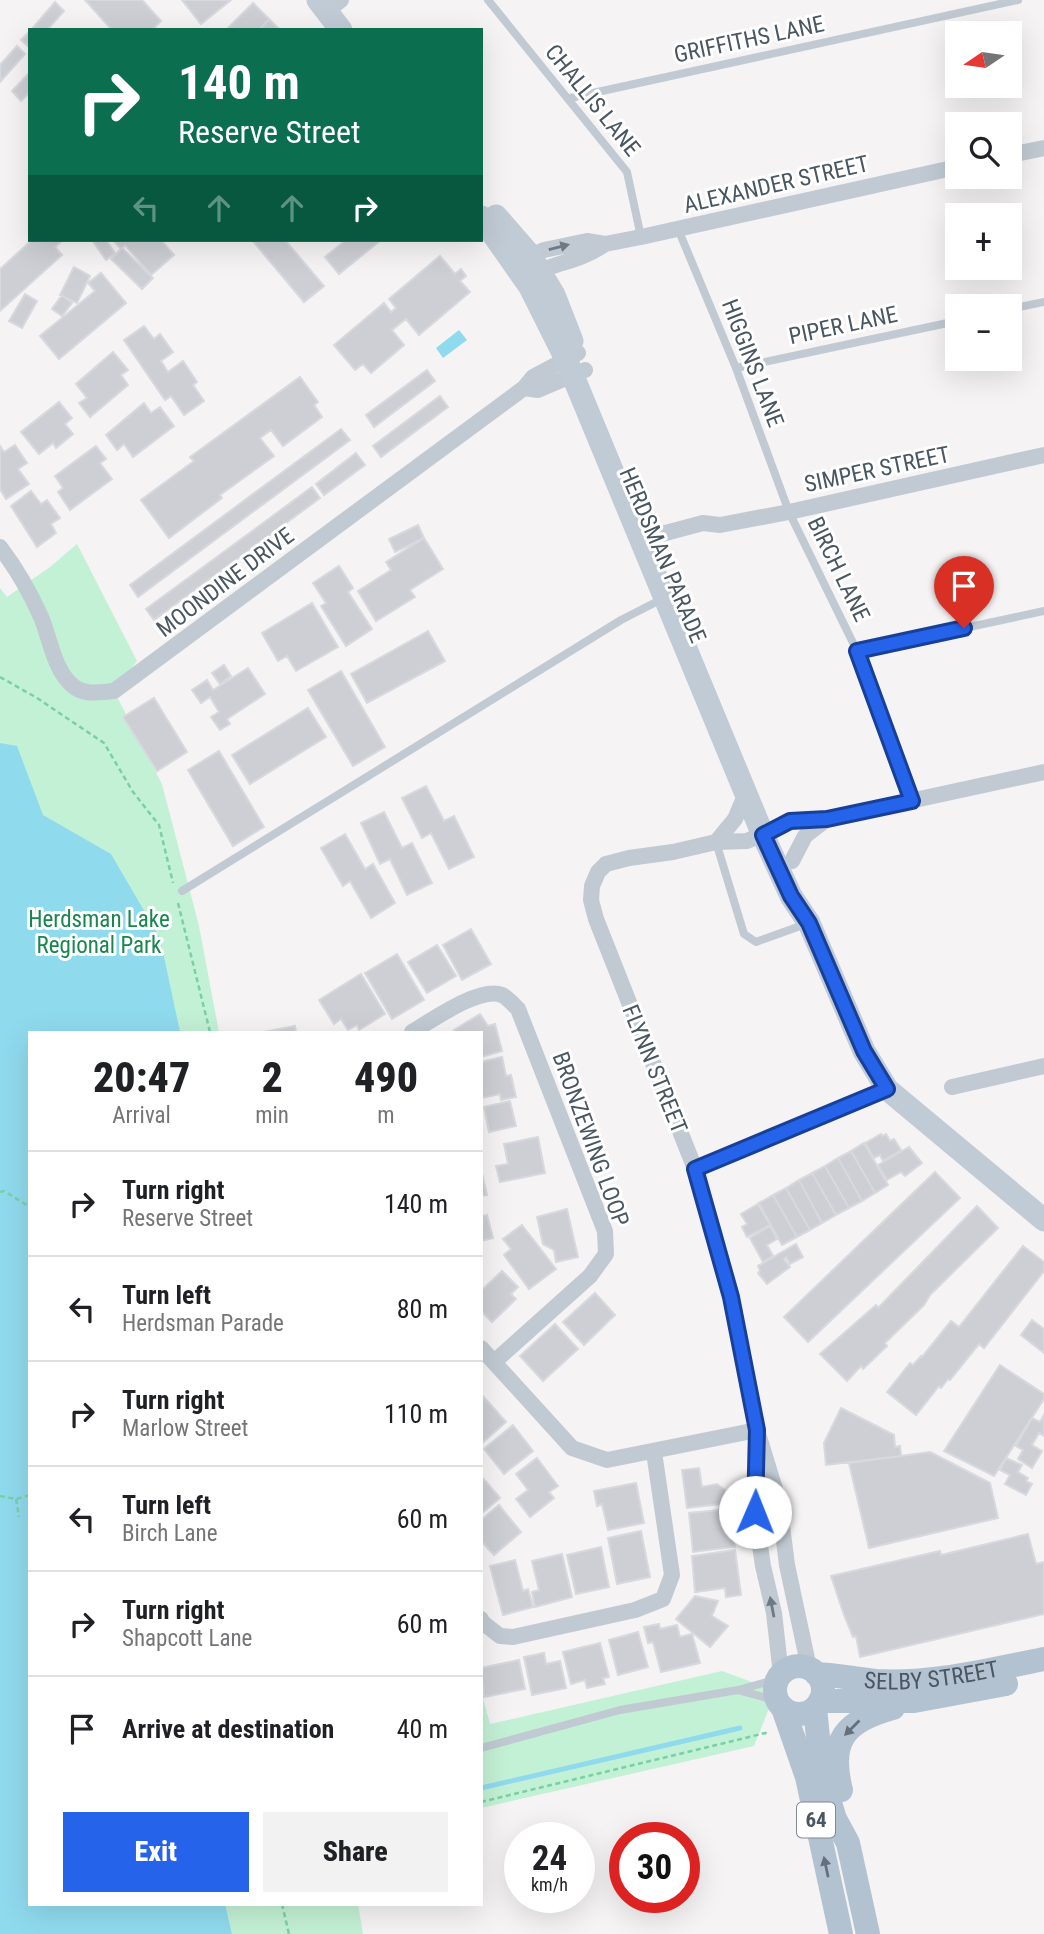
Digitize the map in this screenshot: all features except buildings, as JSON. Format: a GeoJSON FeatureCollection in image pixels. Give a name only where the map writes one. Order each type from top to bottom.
{"type":"FeatureCollection","features":[{"type":"Feature","properties":{"kind":"main road"},"geometry":{"type":"LineString","coordinates":[[328,4],[340,28]]}},
{"type":"Feature","properties":{"kind":"main road","name":"HERDSMAN PARADE"},"geometry":{"type":"LineString","coordinates":[[483,209],[495,215],[527,267]]}},
{"type":"Feature","properties":{"kind":"main road","name":"HERDSMAN PARADE"},"geometry":{"type":"LineString","coordinates":[[483,223],[554,295],[575,364],[771,832],[791,896],[809,923],[864,1051],[887,1089],[1044,1220]]}},
{"type":"Feature","properties":{"kind":"main road","name":"HERDSMAN PARADE"},"geometry":{"type":"LineString","coordinates":[[649,543],[664,597],[746,793],[792,861],[804,890],[809,923]]}},
{"type":"Feature","properties":{"kind":"main road","name":"SELBY STREET"},"geometry":{"type":"LineString","coordinates":[[813,1671],[876,1681],[913,1680],[969,1675],[1044,1658]]}},
{"type":"Feature","properties":{"kind":"main road"},"geometry":{"type":"LineString","coordinates":[[780,1690],[794,1667],[813,1671]]}},
{"type":"Feature","properties":{"kind":"main road","name":"64"},"geometry":{"type":"LineString","coordinates":[[813,1671],[823,1687],[817,1705],[822,1777],[835,1819],[848,1843]]}},
{"type":"Feature","properties":{"kind":"main road","name":"SELBY STREET"},"geometry":{"type":"LineString","coordinates":[[817,1705],[914,1702],[1044,1675]]}},
{"type":"Feature","properties":{"kind":"main road","name":"64"},"geometry":{"type":"LineString","coordinates":[[780,1690],[789,1712],[802,1714],[817,1705]]}},
{"type":"Feature","properties":{"kind":"main road","name":"FLYNN STREET"},"geometry":{"type":"LineString","coordinates":[[780,1690],[807,1777],[841,1934]]}},
{"type":"Feature","properties":{"kind":"main road","name":"64"},"geometry":{"type":"LineString","coordinates":[[868,1934],[848,1843],[837,1770],[839,1749],[844,1736],[863,1717],[914,1702]]}},
{"type":"Feature","properties":{"kind":"street"},"geometry":{"type":"LineString","coordinates":[[1022,153],[1044,148]]}},
{"type":"Feature","properties":{"kind":"street","name":"ALEXANDER STREET"},"geometry":{"type":"LineString","coordinates":[[527,267],[587,241],[605,244],[641,237],[945,170]]}},
{"type":"Feature","properties":{"kind":"street","name":"MOONDINE DRIVE"},"geometry":{"type":"LineString","coordinates":[[0,547],[16,568],[41,618],[59,665],[71,685],[86,693],[114,691],[524,388],[538,390],[575,364]]}},
{"type":"Feature","properties":{"kind":"street","name":"SIMPER STREET"},"geometry":{"type":"LineString","coordinates":[[649,543],[703,523],[720,525],[789,512],[1044,456]]}},
{"type":"Feature","properties":{"kind":"street","name":"FLYNN STREET"},"geometry":{"type":"LineString","coordinates":[[813,1671],[787,1565],[779,1502],[757,1430],[731,1297],[695,1169],[596,919],[592,886],[598,872],[606,864],[629,858],[716,842],[747,841],[790,821],[827,819],[1044,772]]}},
{"type":"Feature","properties":{"kind":"street"},"geometry":{"type":"LineString","coordinates":[[716,842],[736,819],[746,793]]}},
{"type":"Feature","properties":{"kind":"street"},"geometry":{"type":"LineString","coordinates":[[792,861],[805,836],[827,819]]}},
{"type":"Feature","properties":{"kind":"street","name":"BRONZEWING LOOP"},"geometry":{"type":"LineString","coordinates":[[414,1031],[462,1003],[485,994],[502,995],[518,1009],[606,1231],[606,1254],[590,1276],[494,1362]]}},
{"type":"Feature","properties":{"kind":"street"},"geometry":{"type":"LineString","coordinates":[[952,1087],[1044,1066]]}},
{"type":"Feature","properties":{"kind":"street"},"geometry":{"type":"LineString","coordinates":[[695,1169],[887,1089]]}},
{"type":"Feature","properties":{"kind":"street"},"geometry":{"type":"LineString","coordinates":[[483,1350],[572,1448],[607,1460],[757,1430]]}},
{"type":"Feature","properties":{"kind":"street","name":"FLYNN STREET"},"geometry":{"type":"LineString","coordinates":[[757,1430],[755,1512],[763,1566],[774,1613],[780,1690]]}},
{"type":"Feature","properties":{"kind":"street"},"geometry":{"type":"LineString","coordinates":[[483,1623],[500,1636],[513,1637],[635,1610],[663,1599],[672,1576],[654,1452]]}},
{"type":"Feature","properties":{"kind":"lane","name":"CHALLIS LANE"},"geometry":{"type":"LineString","coordinates":[[488,0],[570,98],[627,172],[641,237]]}},
{"type":"Feature","properties":{"kind":"lane","name":"GRIFFITHS LANE"},"geometry":{"type":"LineString","coordinates":[[570,98],[1018,0]]}},
{"type":"Feature","properties":{"kind":"lane","name":"HIGGINS LANE"},"geometry":{"type":"LineString","coordinates":[[678,229],[736,368],[789,512]]}},
{"type":"Feature","properties":{"kind":"lane"},"geometry":{"type":"LineString","coordinates":[[1022,307],[1044,302]]}},
{"type":"Feature","properties":{"kind":"lane","name":"PIPER LANE"},"geometry":{"type":"LineString","coordinates":[[736,368],[945,324]]}},
{"type":"Feature","properties":{"kind":"lane","name":"BIRCH LANE"},"geometry":{"type":"LineString","coordinates":[[789,512],[857,651],[912,801]]}},
{"type":"Feature","properties":{"kind":"lane"},"geometry":{"type":"LineString","coordinates":[[179,890],[621,620],[664,597]]}},
{"type":"Feature","properties":{"kind":"lane"},"geometry":{"type":"LineString","coordinates":[[857,651],[1044,611]]}},
{"type":"Feature","properties":{"kind":"lane"},"geometry":{"type":"LineString","coordinates":[[716,842],[744,934],[756,942],[809,923]]}},
{"type":"Feature","properties":{"kind":"lane"},"geometry":{"type":"LineString","coordinates":[[738,1690],[780,1690]]}},
{"type":"Feature","properties":{"kind":"lane"},"geometry":{"type":"LineString","coordinates":[[483,1747],[620,1710],[738,1690],[780,1690]]}},
{"type":"Feature","properties":{"kind":"path"},"geometry":{"type":"LineString","coordinates":[[0,677],[104,743],[133,792],[159,825],[179,890]]}},
{"type":"Feature","properties":{"kind":"path"},"geometry":{"type":"LineString","coordinates":[[178,902],[209,1031]]}},
{"type":"Feature","properties":{"kind":"path"},"geometry":{"type":"LineString","coordinates":[[0,1192],[28,1206]]}},
{"type":"Feature","properties":{"kind":"path"},"geometry":{"type":"LineString","coordinates":[[0,1496],[16,1499],[28,1496]]}},
{"type":"Feature","properties":{"kind":"path"},"geometry":{"type":"LineString","coordinates":[[16,1499],[19,1517]]}},
{"type":"Feature","properties":{"kind":"path"},"geometry":{"type":"LineString","coordinates":[[483,1802],[765,1733],[774,1735]]}},
{"type":"Feature","properties":{"kind":"path"},"geometry":{"type":"LineString","coordinates":[[282,1906],[289,1934]]}},
{"type":"Feature","properties":{"kind":"green space","name":"Herdsman Lake Regional Park"},"geometry":{"type":"Polygon","coordinates":[[[77,544],[137,661],[114,691],[162,784],[199,926],[219,1031],[28,1031],[28,1906],[358,1906],[363,1934],[0,1934],[0,588],[7,597],[77,544]]]}},
{"type":"Feature","properties":{"kind":"green space"},"geometry":{"type":"Polygon","coordinates":[[[722,1671],[776,1691],[754,1746],[483,1808],[483,1698],[490,1724],[722,1671]]]}},
{"type":"Feature","properties":{"kind":"water"},"geometry":{"type":"Polygon","coordinates":[[[459,330],[467,340],[443,358],[436,348],[459,330]]]}},
{"type":"Feature","properties":{"kind":"water","name":"Herdsman Lake Regional Park"},"geometry":{"type":"Polygon","coordinates":[[[0,743],[17,746],[43,815],[111,854],[160,938],[180,1031],[28,1031],[28,1906],[225,1906],[232,1934],[0,1934],[0,743]]]}},
{"type":"Feature","properties":{"kind":"waterway"},"geometry":{"type":"LineString","coordinates":[[483,1788],[740,1728]]}},
{"type":"Feature","properties":{"kind":"route"},"geometry":{"type":"LineString","coordinates":[[755,1512],[757,1430],[731,1297],[695,1169],[887,1089],[864,1051],[809,923],[791,896],[763,835],[790,821],[827,819],[912,801],[857,651],[964,628]]}}]}
